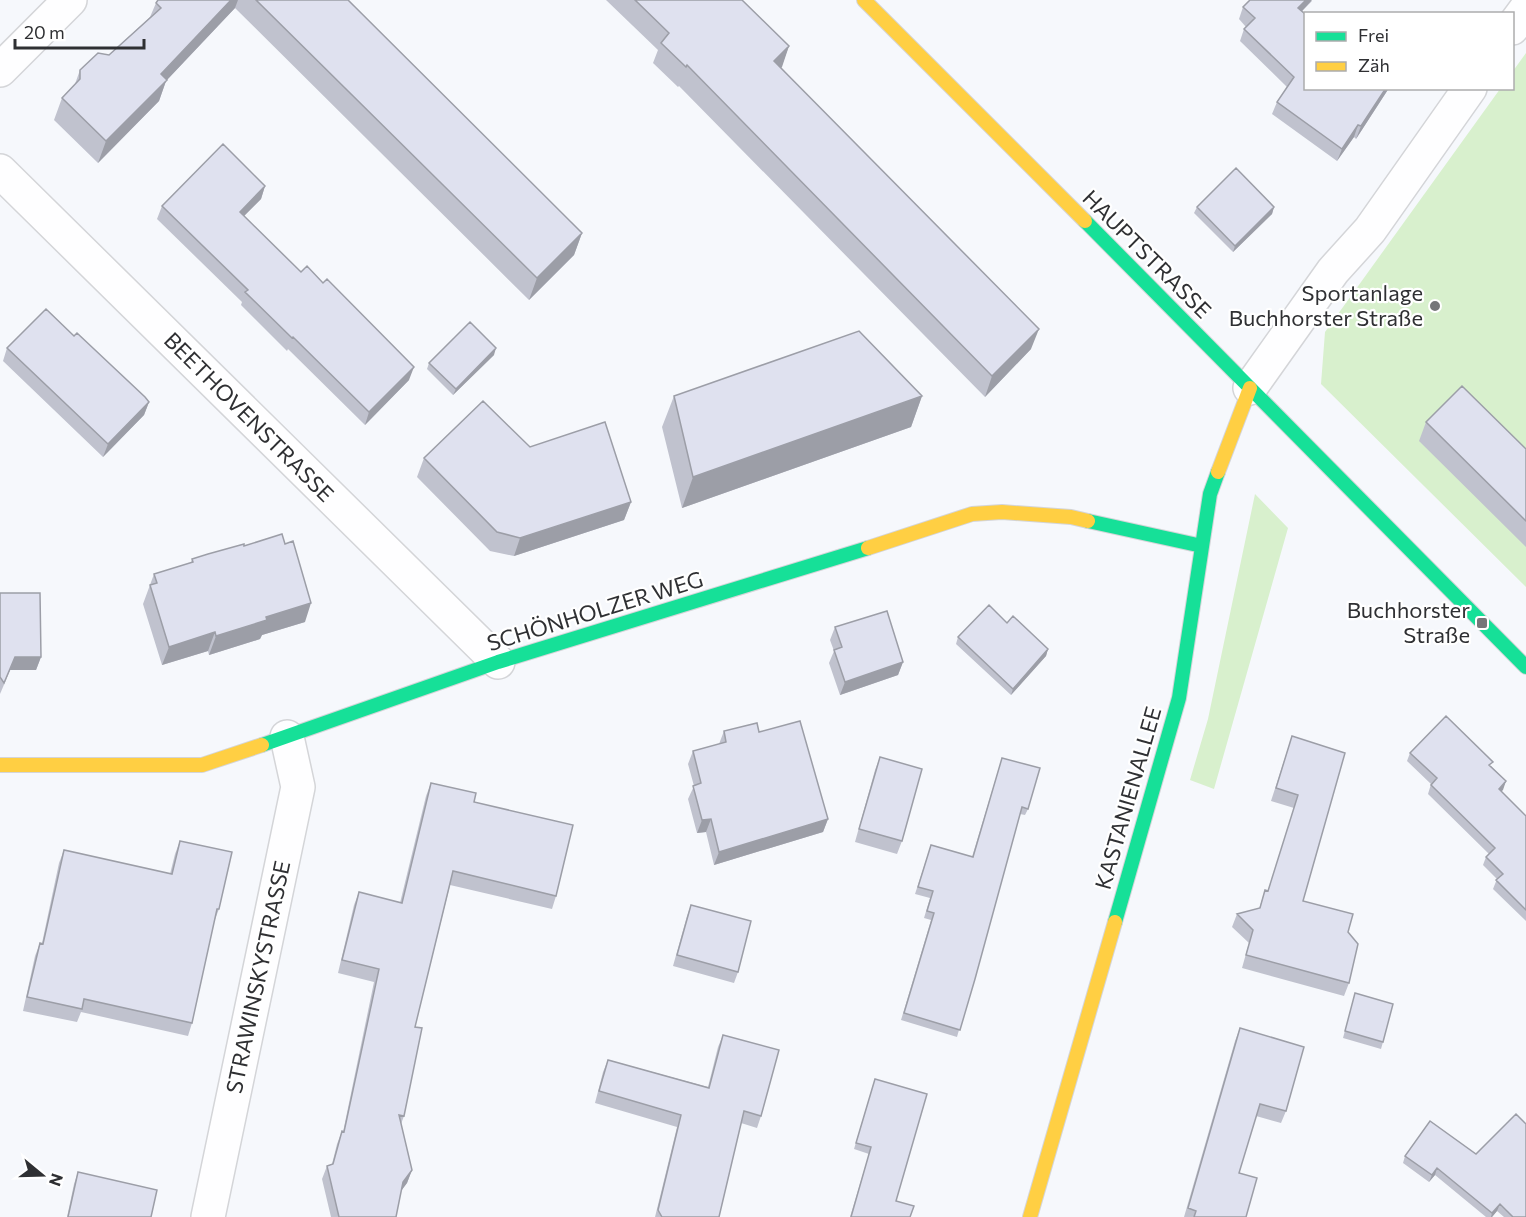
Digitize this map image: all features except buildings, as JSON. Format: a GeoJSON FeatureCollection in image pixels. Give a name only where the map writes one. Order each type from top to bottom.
{"type":"FeatureCollection","features":[{"type":"Feature","properties":{"kind":"street"},"geometry":{"type":"LineString","coordinates":[[0,70],[70,0]]}},
{"type":"Feature","properties":{"kind":"street","name":"HAUPTSTRASSE"},"geometry":{"type":"LineString","coordinates":[[864,0],[1526,667]]}},
{"type":"Feature","properties":{"kind":"street"},"geometry":{"type":"LineString","coordinates":[[1514,25],[1526,9]]}},
{"type":"Feature","properties":{"kind":"street"},"geometry":{"type":"LineString","coordinates":[[1250,388],[1333,271],[1370,230],[1469,90]]}},
{"type":"Feature","properties":{"kind":"street","name":"BEETHOVENSTRASSE"},"geometry":{"type":"LineString","coordinates":[[0,171],[498,662]]}},
{"type":"Feature","properties":{"kind":"street","name":"KASTANIENALLEE"},"geometry":{"type":"LineString","coordinates":[[1030,1217],[1179,698],[1210,494],[1250,388]]}},
{"type":"Feature","properties":{"kind":"street","name":"SCHÖNHOLZER WEG"},"geometry":{"type":"LineString","coordinates":[[0,765],[201,765],[498,662],[860,551],[972,514],[1002,512],[1071,517],[1202,546]]}},
{"type":"Feature","properties":{"kind":"street","name":"STRAWINSKYSTRASSE"},"geometry":{"type":"LineString","coordinates":[[208,1217],[298,787],[287,737]]}},
{"type":"Feature","properties":{"kind":"green space","name":"Sportanlage Buchhorster Straße"},"geometry":{"type":"Polygon","coordinates":[[[1526,53],[1526,587],[1321,384],[1325,332],[1499,90],[1514,90],[1514,70],[1526,53]]]}},
{"type":"Feature","properties":{"kind":"green space"},"geometry":{"type":"Polygon","coordinates":[[[1255,494],[1288,528],[1214,789],[1190,780],[1208,719],[1255,494]]]}},
{"type":"Feature","properties":{"kind":"traffic: fast"},"geometry":{"type":"LineString","coordinates":[[1085,221],[1526,667]]}},
{"type":"Feature","properties":{"kind":"traffic: fast"},"geometry":{"type":"LineString","coordinates":[[1115,922],[1179,698],[1210,494],[1218,472]]}},
{"type":"Feature","properties":{"kind":"traffic: fast"},"geometry":{"type":"LineString","coordinates":[[1088,521],[1202,546]]}},
{"type":"Feature","properties":{"kind":"traffic: fast"},"geometry":{"type":"LineString","coordinates":[[262,745],[498,662],[868,548]]}},
{"type":"Feature","properties":{"kind":"traffic: slow"},"geometry":{"type":"LineString","coordinates":[[864,0],[1085,221]]}},
{"type":"Feature","properties":{"kind":"traffic: slow"},"geometry":{"type":"LineString","coordinates":[[1218,472],[1250,388]]}},
{"type":"Feature","properties":{"kind":"traffic: slow"},"geometry":{"type":"LineString","coordinates":[[868,548],[972,514],[1002,512],[1071,517],[1088,521]]}},
{"type":"Feature","properties":{"kind":"traffic: slow"},"geometry":{"type":"LineString","coordinates":[[0,765],[202,765],[262,745]]}},
{"type":"Feature","properties":{"kind":"traffic: slow"},"geometry":{"type":"LineString","coordinates":[[1030,1217],[1115,922]]}},
{"type":"Feature","properties":{"kind":"place","name":"Sportanlage Buchhorster Straße"},"geometry":{"type":"Point","coordinates":[1435,306]}},
{"type":"Feature","properties":{"kind":"place","name":"Buchhorster Straße"},"geometry":{"type":"Point","coordinates":[1482,623]}}]}
